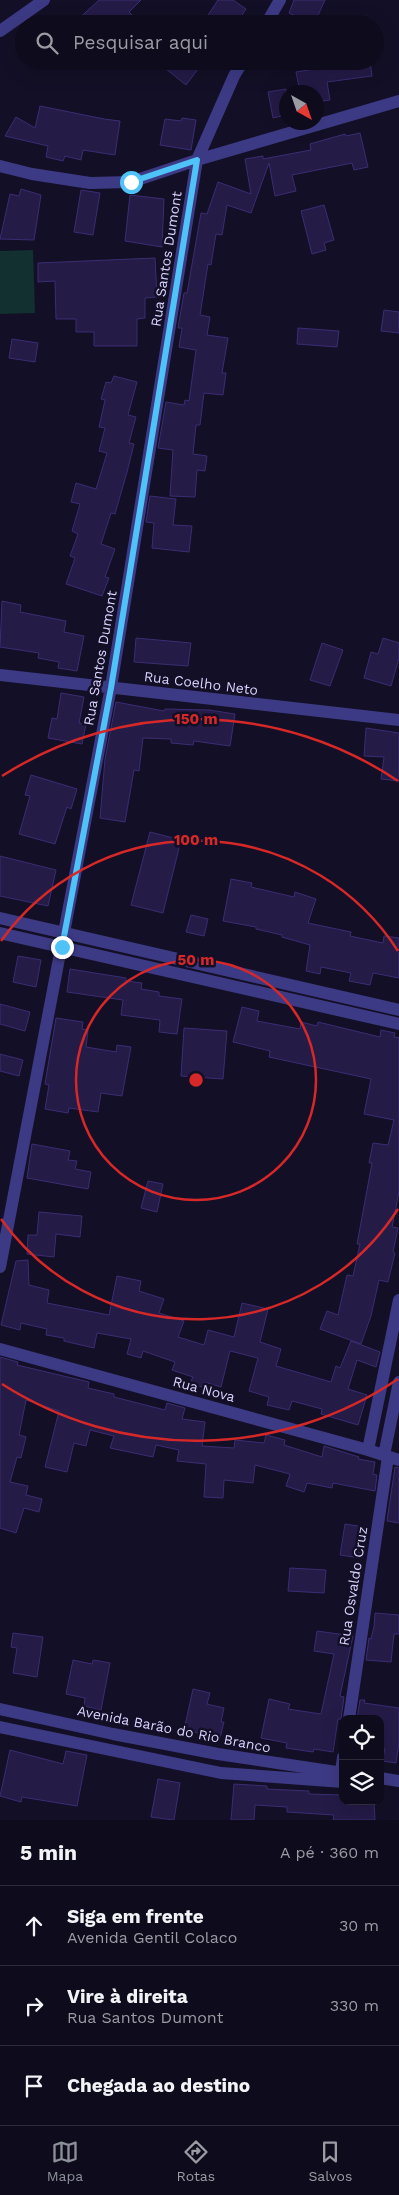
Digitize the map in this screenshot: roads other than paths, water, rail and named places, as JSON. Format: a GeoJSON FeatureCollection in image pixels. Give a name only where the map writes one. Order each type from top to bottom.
{"type":"FeatureCollection","features":[{"type":"Feature","properties":{"kind":"street"},"geometry":{"type":"LineString","coordinates":[[23,15],[44,0]]}},
{"type":"Feature","properties":{"kind":"street"},"geometry":{"type":"LineString","coordinates":[[271,15],[280,0]]}},
{"type":"Feature","properties":{"kind":"street"},"geometry":{"type":"LineString","coordinates":[[0,32],[15,21]]}},
{"type":"Feature","properties":{"kind":"street","name":"Rua Santos Dumont"},"geometry":{"type":"LineString","coordinates":[[0,1267],[111,688],[197,160],[238,70]]}},
{"type":"Feature","properties":{"kind":"street"},"geometry":{"type":"LineString","coordinates":[[0,166],[32,174],[90,183],[131,182],[197,160],[399,101]]}},
{"type":"Feature","properties":{"kind":"street","name":"Rua Coelho Neto"},"geometry":{"type":"LineString","coordinates":[[0,675],[399,720]]}},
{"type":"Feature","properties":{"kind":"street"},"geometry":{"type":"LineString","coordinates":[[0,918],[399,1010]]}},
{"type":"Feature","properties":{"kind":"street"},"geometry":{"type":"LineString","coordinates":[[0,933],[399,1024]]}},
{"type":"Feature","properties":{"kind":"street"},"geometry":{"type":"LineString","coordinates":[[368,1450],[399,1300]]}},
{"type":"Feature","properties":{"kind":"street","name":"Rua Nova"},"geometry":{"type":"LineString","coordinates":[[0,1349],[390,1457]]}},
{"type":"Feature","properties":{"kind":"street","name":"Rua Osvaldo Cruz"},"geometry":{"type":"LineString","coordinates":[[350,1715],[390,1457],[399,1382]]}},
{"type":"Feature","properties":{"kind":"street","name":"Avenida Barão do Rio Branco"},"geometry":{"type":"LineString","coordinates":[[0,1709],[113,1734],[339,1777]]}},
{"type":"Feature","properties":{"kind":"street","name":"Avenida Barão do Rio Branco"},"geometry":{"type":"LineString","coordinates":[[0,1727],[221,1773],[339,1777]]}},
{"type":"Feature","properties":{"kind":"street"},"geometry":{"type":"LineString","coordinates":[[384,1779],[399,1781]]}},
{"type":"Feature","properties":{"kind":"street"},"geometry":{"type":"LineString","coordinates":[[384,1788],[399,1790]]}}]}
